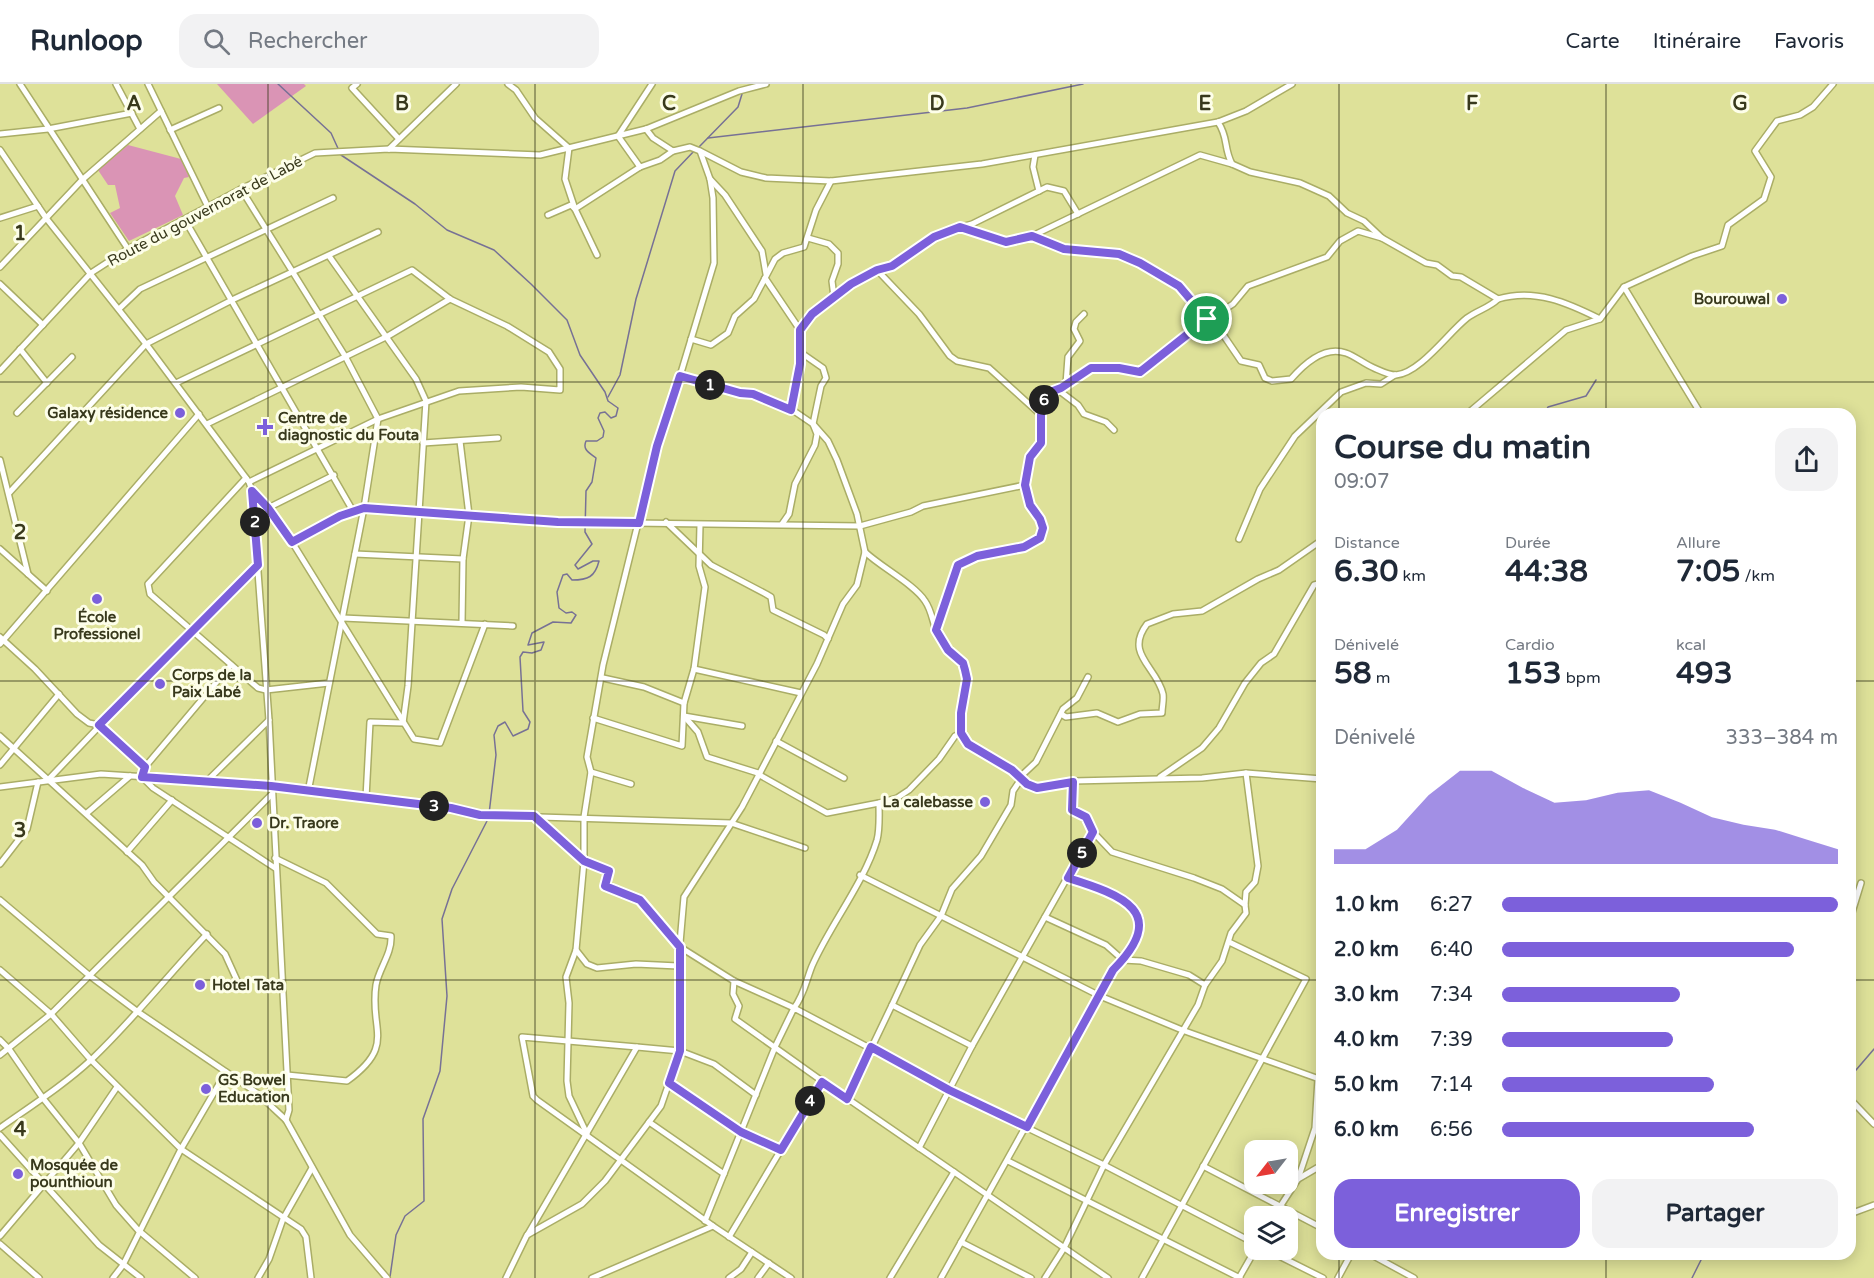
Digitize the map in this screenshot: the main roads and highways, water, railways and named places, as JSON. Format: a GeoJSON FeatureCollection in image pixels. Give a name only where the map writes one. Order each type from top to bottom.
{"type":"FeatureCollection","features":[{"type":"Feature","properties":{"kind":"waterway"},"geometry":{"type":"LineString","coordinates":[[278,84],[331,133],[341,155],[415,204],[447,230],[494,250],[531,284],[567,320],[580,355],[605,392],[608,401],[618,408],[616,416],[611,418],[605,412],[600,413],[598,418],[604,431],[603,437],[597,441],[586,441],[585,444],[587,451],[596,458],[592,482],[586,491],[585,532],[592,544],[575,565],[578,569],[593,561],[599,561],[590,576],[572,580],[567,574],[563,575],[557,592],[559,608],[566,613],[572,612],[576,615],[571,623],[553,622],[532,633],[528,645],[544,642],[541,650],[532,653],[523,652],[520,657],[523,711],[530,722],[528,729],[513,736],[505,722],[498,726],[494,735],[496,755],[489,814]]}},
{"type":"Feature","properties":{"kind":"waterway"},"geometry":{"type":"LineString","coordinates":[[708,138],[967,108],[1083,84]]}},
{"type":"Feature","properties":{"kind":"waterway"},"geometry":{"type":"LineString","coordinates":[[699,147],[738,107],[742,94]]}},
{"type":"Feature","properties":{"kind":"waterway"},"geometry":{"type":"LineString","coordinates":[[608,397],[620,375],[636,299],[675,171],[695,150]]}},
{"type":"Feature","properties":{"kind":"waterway"},"geometry":{"type":"LineString","coordinates":[[1547,408],[1586,396],[1596,380]]}},
{"type":"Feature","properties":{"kind":"waterway"},"geometry":{"type":"LineString","coordinates":[[390,1277],[396,1235],[405,1216],[424,1201],[423,1119],[440,1071],[447,996],[442,919],[452,889],[488,819]]}},
{"type":"Feature","properties":{"kind":"waterway"},"geometry":{"type":"LineString","coordinates":[[1856,1070],[1874,1049]]}},
{"type":"Feature","properties":{"kind":"waterway"},"geometry":{"type":"LineString","coordinates":[[1692,1278],[1701,1260]]}},
{"type":"Feature","properties":{"kind":"place","name":"Bourouwal"},"geometry":{"type":"Point","coordinates":[1782,299]}},
{"type":"Feature","properties":{"kind":"place","name":"Galaxy résidence"},"geometry":{"type":"Point","coordinates":[180,413]}},
{"type":"Feature","properties":{"kind":"place","name":"Centre de diagnostic du Fouta"},"geometry":{"type":"Point","coordinates":[265,427]}},
{"type":"Feature","properties":{"kind":"place","name":"École Professionel"},"geometry":{"type":"Point","coordinates":[97,599]}},
{"type":"Feature","properties":{"kind":"place","name":"Corps de la Paix Labé"},"geometry":{"type":"Point","coordinates":[160,684]}},
{"type":"Feature","properties":{"kind":"place","name":"La calebasse"},"geometry":{"type":"Point","coordinates":[985,802]}},
{"type":"Feature","properties":{"kind":"place","name":"Dr. Traore"},"geometry":{"type":"Point","coordinates":[257,823]}},
{"type":"Feature","properties":{"kind":"place","name":"Hotel Tata"},"geometry":{"type":"Point","coordinates":[200,985]}},
{"type":"Feature","properties":{"kind":"place","name":"GS Bowel Education"},"geometry":{"type":"Point","coordinates":[206,1089]}},
{"type":"Feature","properties":{"kind":"place","name":"Mosquée de pounthioun"},"geometry":{"type":"Point","coordinates":[18,1174]}}]}
